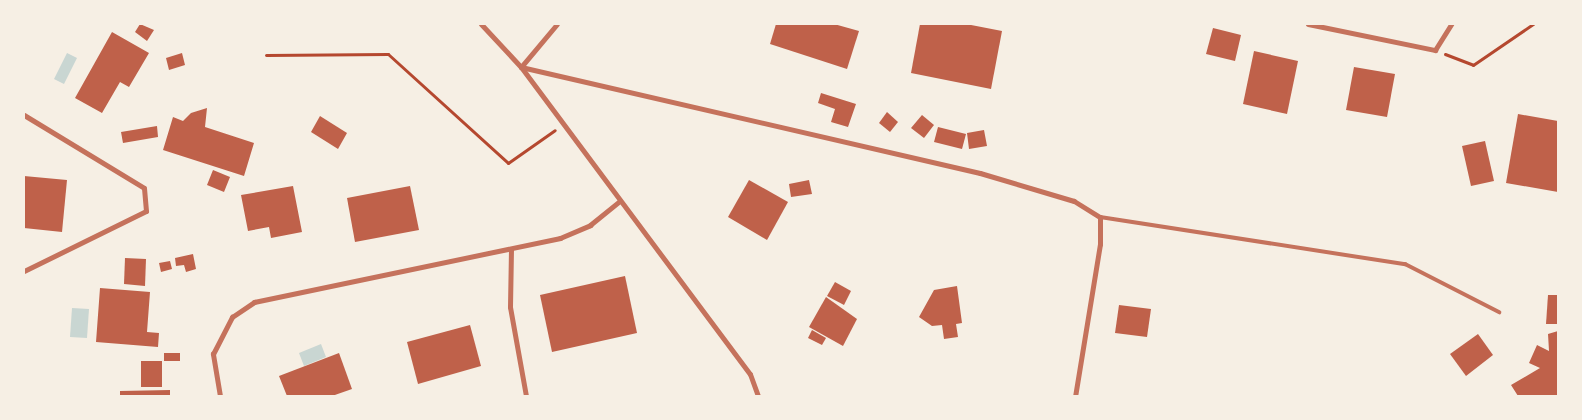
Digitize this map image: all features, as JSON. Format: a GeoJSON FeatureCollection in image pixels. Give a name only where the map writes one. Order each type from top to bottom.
{"type":"FeatureCollection","features":[{"type":"Feature","properties":{"kind":"street"},"geometry":{"type":"LineString","coordinates":[[481,24],[521,67],[564,124],[750,374],[758,396]]}},
{"type":"Feature","properties":{"kind":"street"},"geometry":{"type":"LineString","coordinates":[[521,67],[557,24]]}},
{"type":"Feature","properties":{"kind":"street"},"geometry":{"type":"LineString","coordinates":[[1308,24],[1436,50],[1451,24]]}},
{"type":"Feature","properties":{"kind":"street"},"geometry":{"type":"LineString","coordinates":[[521,67],[980,173],[1074,201],[1100,217],[1100,244],[1075,396]]}},
{"type":"Feature","properties":{"kind":"street"},"geometry":{"type":"LineString","coordinates":[[24,115],[144,188],[146,211],[24,271]]}},
{"type":"Feature","properties":{"kind":"street"},"geometry":{"type":"LineString","coordinates":[[220,396],[213,354],[232,317],[254,302],[560,238],[590,225],[620,201]]}},
{"type":"Feature","properties":{"kind":"street"},"geometry":{"type":"LineString","coordinates":[[511,249],[510,308],[526,396]]}},
{"type":"Feature","properties":{"kind":"lane"},"geometry":{"type":"LineString","coordinates":[[1100,217],[1405,264],[1499,312]]}},
{"type":"Feature","properties":{"kind":"path"},"geometry":{"type":"LineString","coordinates":[[1436,50],[1472,65],[1533,24]]}},
{"type":"Feature","properties":{"kind":"path"},"geometry":{"type":"LineString","coordinates":[[266,55],[388,54],[508,163],[564,124]]}},
{"type":"Feature","properties":{"kind":"shaded area"},"geometry":{"type":"Polygon","coordinates":[[[67,53],[77,58],[64,84],[54,79],[67,53]]]}},
{"type":"Feature","properties":{"kind":"shaded area"},"geometry":{"type":"Polygon","coordinates":[[[72,308],[89,309],[87,338],[70,337],[72,308]]]}},
{"type":"Feature","properties":{"kind":"shaded area"},"geometry":{"type":"Polygon","coordinates":[[[321,344],[326,357],[304,366],[299,353],[321,344]]]}},
{"type":"Feature","properties":{"kind":"building"},"geometry":{"type":"Polygon","coordinates":[[[140,24],[154,30],[147,41],[135,32],[140,24]]]}},
{"type":"Feature","properties":{"kind":"building"},"geometry":{"type":"Polygon","coordinates":[[[776,24],[834,24],[859,31],[847,69],[770,44],[776,24]]]}},
{"type":"Feature","properties":{"kind":"building"},"geometry":{"type":"Polygon","coordinates":[[[920,24],[966,24],[1002,31],[991,89],[911,73],[920,24]]]}},
{"type":"Feature","properties":{"kind":"building"},"geometry":{"type":"Polygon","coordinates":[[[1213,28],[1241,35],[1235,61],[1206,54],[1213,28]]]}},
{"type":"Feature","properties":{"kind":"building"},"geometry":{"type":"Polygon","coordinates":[[[112,32],[149,53],[129,87],[120,82],[102,113],[75,98],[112,32]]]}},
{"type":"Feature","properties":{"kind":"building"},"geometry":{"type":"Polygon","coordinates":[[[1254,51],[1298,61],[1287,114],[1243,104],[1254,51]]]}},
{"type":"Feature","properties":{"kind":"building"},"geometry":{"type":"Polygon","coordinates":[[[182,53],[185,65],[169,70],[166,58],[182,53]]]}},
{"type":"Feature","properties":{"kind":"building"},"geometry":{"type":"Polygon","coordinates":[[[1354,67],[1395,74],[1387,117],[1346,110],[1354,67]]]}},
{"type":"Feature","properties":{"kind":"building"},"geometry":{"type":"Polygon","coordinates":[[[821,93],[856,104],[848,127],[831,122],[835,109],[818,103],[821,93]]]}},
{"type":"Feature","properties":{"kind":"building"},"geometry":{"type":"Polygon","coordinates":[[[207,108],[205,127],[254,143],[244,176],[163,150],[173,117],[183,121],[191,113],[207,108]]]}},
{"type":"Feature","properties":{"kind":"building"},"geometry":{"type":"Polygon","coordinates":[[[887,112],[898,122],[890,132],[879,123],[887,112]]]}},
{"type":"Feature","properties":{"kind":"building"},"geometry":{"type":"Polygon","coordinates":[[[1518,114],[1558,121],[1558,192],[1506,183],[1518,114]]]}},
{"type":"Feature","properties":{"kind":"building"},"geometry":{"type":"Polygon","coordinates":[[[922,115],[934,125],[924,138],[911,128],[922,115]]]}},
{"type":"Feature","properties":{"kind":"building"},"geometry":{"type":"Polygon","coordinates":[[[320,116],[347,133],[338,149],[311,132],[320,116]]]}},
{"type":"Feature","properties":{"kind":"building"},"geometry":{"type":"Polygon","coordinates":[[[157,126],[158,137],[123,143],[121,132],[157,126]]]}},
{"type":"Feature","properties":{"kind":"building"},"geometry":{"type":"Polygon","coordinates":[[[938,127],[966,134],[962,149],[934,142],[938,127]]]}},
{"type":"Feature","properties":{"kind":"building"},"geometry":{"type":"Polygon","coordinates":[[[984,130],[987,146],[969,149],[967,133],[984,130]]]}},
{"type":"Feature","properties":{"kind":"building"},"geometry":{"type":"Polygon","coordinates":[[[1485,141],[1494,181],[1471,186],[1462,146],[1485,141]]]}},
{"type":"Feature","properties":{"kind":"building"},"geometry":{"type":"Polygon","coordinates":[[[213,170],[230,177],[224,192],[207,185],[213,170]]]}},
{"type":"Feature","properties":{"kind":"building"},"geometry":{"type":"Polygon","coordinates":[[[24,176],[67,180],[62,232],[24,228],[24,176]]]}},
{"type":"Feature","properties":{"kind":"building"},"geometry":{"type":"Polygon","coordinates":[[[749,180],[788,202],[767,240],[728,217],[749,180]]]}},
{"type":"Feature","properties":{"kind":"building"},"geometry":{"type":"Polygon","coordinates":[[[809,180],[812,194],[791,197],[789,184],[809,180]]]}},
{"type":"Feature","properties":{"kind":"building"},"geometry":{"type":"Polygon","coordinates":[[[293,186],[302,232],[271,238],[269,227],[248,231],[241,195],[293,186]]]}},
{"type":"Feature","properties":{"kind":"building"},"geometry":{"type":"Polygon","coordinates":[[[410,186],[419,230],[355,242],[347,198],[410,186]]]}},
{"type":"Feature","properties":{"kind":"building"},"geometry":{"type":"Polygon","coordinates":[[[193,254],[196,269],[186,272],[184,265],[176,266],[175,258],[193,254]]]}},
{"type":"Feature","properties":{"kind":"building"},"geometry":{"type":"Polygon","coordinates":[[[125,258],[146,259],[145,286],[124,284],[125,258]]]}},
{"type":"Feature","properties":{"kind":"building"},"geometry":{"type":"Polygon","coordinates":[[[170,261],[172,269],[161,272],[159,263],[170,261]]]}},
{"type":"Feature","properties":{"kind":"building"},"geometry":{"type":"Polygon","coordinates":[[[625,276],[637,333],[552,352],[540,295],[625,276]]]}},
{"type":"Feature","properties":{"kind":"building"},"geometry":{"type":"Polygon","coordinates":[[[835,282],[851,291],[844,305],[827,296],[835,282]]]}},
{"type":"Feature","properties":{"kind":"building"},"geometry":{"type":"Polygon","coordinates":[[[957,286],[962,323],[956,324],[958,337],[944,339],[942,325],[932,326],[919,317],[934,290],[957,286]]]}},
{"type":"Feature","properties":{"kind":"building"},"geometry":{"type":"Polygon","coordinates":[[[100,288],[150,292],[147,332],[159,333],[158,347],[96,342],[100,288]]]}},
{"type":"Feature","properties":{"kind":"building"},"geometry":{"type":"Polygon","coordinates":[[[1548,295],[1558,295],[1558,324],[1546,324],[1548,295]]]}},
{"type":"Feature","properties":{"kind":"building"},"geometry":{"type":"Polygon","coordinates":[[[826,297],[857,319],[843,346],[809,327],[826,297]]]}},
{"type":"Feature","properties":{"kind":"building"},"geometry":{"type":"Polygon","coordinates":[[[1119,305],[1151,309],[1147,337],[1115,333],[1119,305]]]}},
{"type":"Feature","properties":{"kind":"building"},"geometry":{"type":"Polygon","coordinates":[[[470,325],[481,366],[418,384],[407,342],[470,325]]]}},
{"type":"Feature","properties":{"kind":"building"},"geometry":{"type":"Polygon","coordinates":[[[812,330],[826,338],[822,345],[808,338],[812,330]]]}},
{"type":"Feature","properties":{"kind":"building"},"geometry":{"type":"Polygon","coordinates":[[[1558,331],[1558,396],[1518,396],[1511,385],[1540,368],[1529,363],[1537,345],[1549,351],[1548,334],[1558,331]]]}},
{"type":"Feature","properties":{"kind":"building"},"geometry":{"type":"Polygon","coordinates":[[[1478,334],[1493,355],[1466,376],[1450,354],[1478,334]]]}},
{"type":"Feature","properties":{"kind":"building"},"geometry":{"type":"Polygon","coordinates":[[[164,353],[180,353],[180,361],[164,361],[164,353]]]}},
{"type":"Feature","properties":{"kind":"building"},"geometry":{"type":"Polygon","coordinates":[[[339,353],[352,389],[332,396],[287,396],[279,376],[339,353]]]}},
{"type":"Feature","properties":{"kind":"building"},"geometry":{"type":"Polygon","coordinates":[[[141,361],[162,361],[162,387],[141,387],[141,361]]]}},
{"type":"Feature","properties":{"kind":"building"},"geometry":{"type":"Polygon","coordinates":[[[170,390],[170,396],[120,396],[120,391],[170,390]]]}}]}
